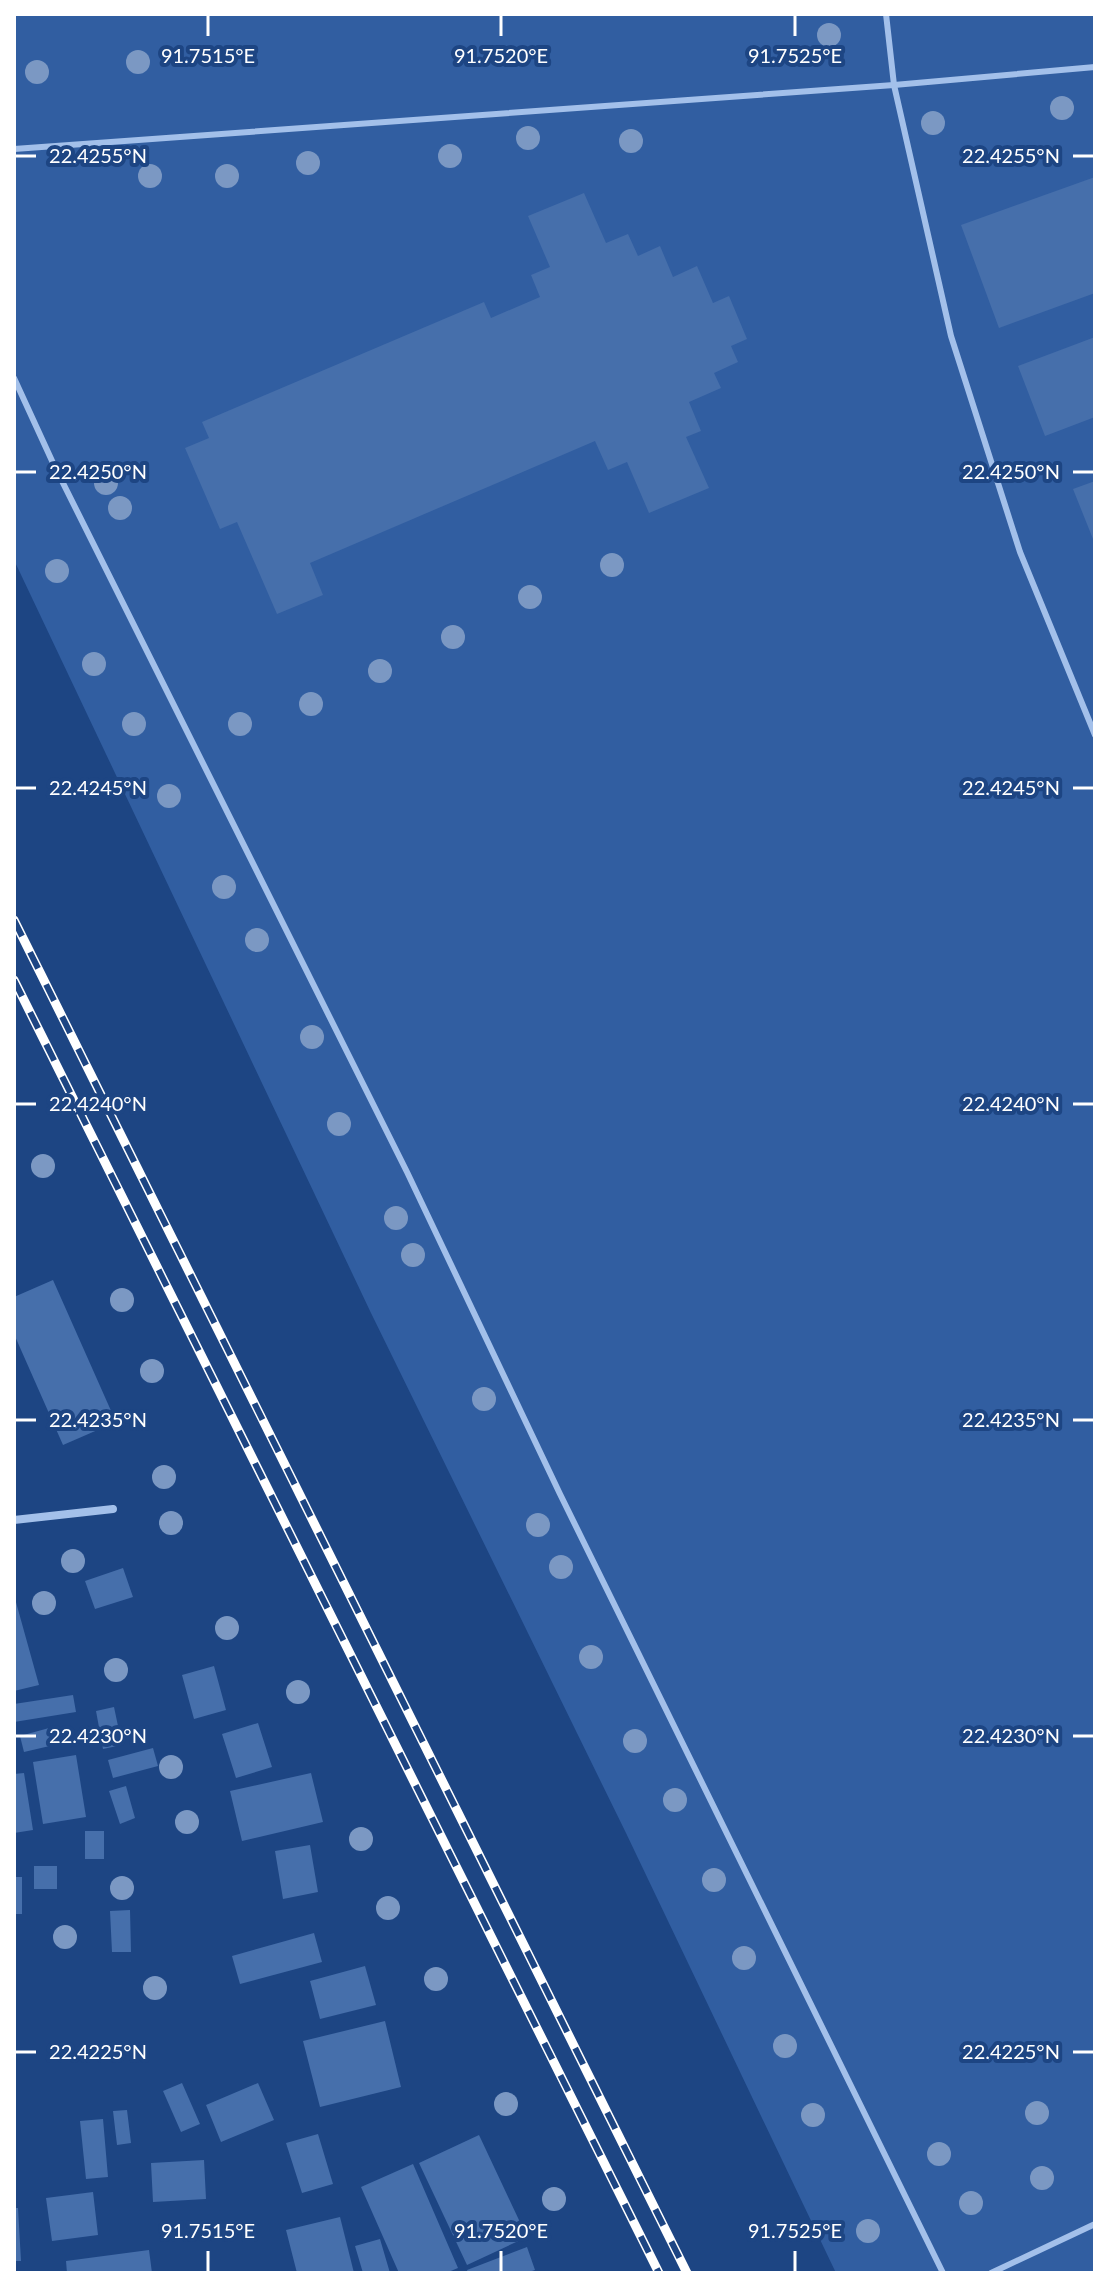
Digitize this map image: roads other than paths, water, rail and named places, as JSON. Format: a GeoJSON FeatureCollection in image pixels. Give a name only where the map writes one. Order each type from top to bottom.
{"type":"FeatureCollection","features":[{"type":"Feature","properties":{"kind":"street"},"geometry":{"type":"LineString","coordinates":[[14,1520],[113,1509]]}},
{"type":"Feature","properties":{"kind":"lane"},"geometry":{"type":"LineString","coordinates":[[886,14],[894,85],[951,336],[1020,552],[1095,735]]}},
{"type":"Feature","properties":{"kind":"lane"},"geometry":{"type":"LineString","coordinates":[[14,149],[894,85],[1095,67]]}},
{"type":"Feature","properties":{"kind":"lane"},"geometry":{"type":"LineString","coordinates":[[14,378],[53,463],[407,1172],[587,1550],[943,2273]]}},
{"type":"Feature","properties":{"kind":"lane"},"geometry":{"type":"LineString","coordinates":[[991,2273],[1095,2224]]}},
{"type":"Feature","properties":{"kind":"railway"},"geometry":{"type":"LineString","coordinates":[[14,920],[687,2273]]}},
{"type":"Feature","properties":{"kind":"railway"},"geometry":{"type":"LineString","coordinates":[[14,980],[659,2273]]}}]}
